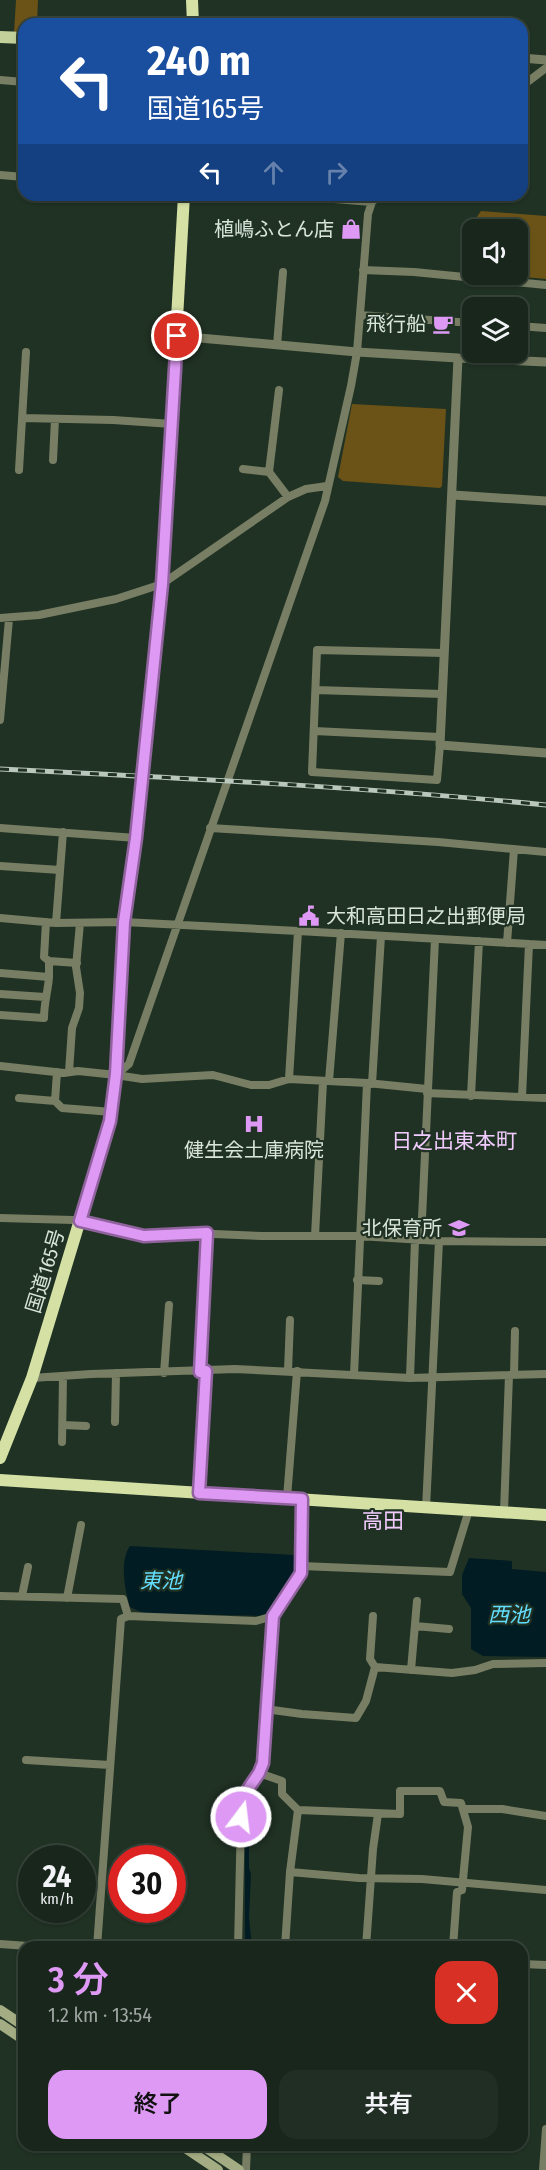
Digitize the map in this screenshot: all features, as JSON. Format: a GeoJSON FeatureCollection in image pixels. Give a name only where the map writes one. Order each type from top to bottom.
{"type":"FeatureCollection","features":[{"type":"Feature","properties":{"kind":"highway"},"geometry":{"type":"LineString","coordinates":[[192,0],[193,18]]}},
{"type":"Feature","properties":{"kind":"highway","name":"国道165号"},"geometry":{"type":"LineString","coordinates":[[0,1458],[32,1378],[110,1121],[116,1074],[124,922],[136,838],[162,584],[184,201]]}},
{"type":"Feature","properties":{"kind":"highway"},"geometry":{"type":"LineString","coordinates":[[0,1480],[546,1515]]}},
{"type":"Feature","properties":{"kind":"main road"},"geometry":{"type":"LineString","coordinates":[[0,37],[18,38]]}},
{"type":"Feature","properties":{"kind":"main road"},"geometry":{"type":"LineString","coordinates":[[0,2010],[18,2022]]}},
{"type":"Feature","properties":{"kind":"main road"},"geometry":{"type":"LineString","coordinates":[[0,2024],[18,2036]]}},
{"type":"Feature","properties":{"kind":"main road"},"geometry":{"type":"LineString","coordinates":[[190,2151],[219,2170]]}},
{"type":"Feature","properties":{"kind":"main road"},"geometry":{"type":"LineString","coordinates":[[211,2151],[239,2170]]}},
{"type":"Feature","properties":{"kind":"street"},"geometry":{"type":"LineString","coordinates":[[528,58],[546,60]]}},
{"type":"Feature","properties":{"kind":"street"},"geometry":{"type":"LineString","coordinates":[[528,82],[546,68]]}},
{"type":"Feature","properties":{"kind":"street"},"geometry":{"type":"LineString","coordinates":[[0,80],[18,82]]}},
{"type":"Feature","properties":{"kind":"street"},"geometry":{"type":"LineString","coordinates":[[0,175],[18,176]]}},
{"type":"Feature","properties":{"kind":"street"},"geometry":{"type":"LineString","coordinates":[[116,1074],[129,1064],[325,501],[357,352],[368,214],[366,201]]}},
{"type":"Feature","properties":{"kind":"street"},"geometry":{"type":"LineString","coordinates":[[363,270],[414,272],[546,285]]}},
{"type":"Feature","properties":{"kind":"street"},"geometry":{"type":"LineString","coordinates":[[277,345],[283,272]]}},
{"type":"Feature","properties":{"kind":"street"},"geometry":{"type":"LineString","coordinates":[[360,315],[462,322]]}},
{"type":"Feature","properties":{"kind":"street"},"geometry":{"type":"LineString","coordinates":[[528,327],[546,328]]}},
{"type":"Feature","properties":{"kind":"street"},"geometry":{"type":"LineString","coordinates":[[177,336],[357,352],[546,362]]}},
{"type":"Feature","properties":{"kind":"street"},"geometry":{"type":"LineString","coordinates":[[19,470],[26,352]]}},
{"type":"Feature","properties":{"kind":"street"},"geometry":{"type":"LineString","coordinates":[[444,653],[317,650],[312,772],[437,780],[453,495],[458,358]]}},
{"type":"Feature","properties":{"kind":"street"},"geometry":{"type":"LineString","coordinates":[[279,390],[269,472],[288,497]]}},
{"type":"Feature","properties":{"kind":"street"},"geometry":{"type":"LineString","coordinates":[[22,418],[172,424]]}},
{"type":"Feature","properties":{"kind":"street"},"geometry":{"type":"LineString","coordinates":[[53,460],[55,419]]}},
{"type":"Feature","properties":{"kind":"street"},"geometry":{"type":"LineString","coordinates":[[243,469],[269,472]]}},
{"type":"Feature","properties":{"kind":"street"},"geometry":{"type":"LineString","coordinates":[[0,720],[4,618],[39,615],[116,599],[162,584],[288,497],[306,489],[327,486]]}},
{"type":"Feature","properties":{"kind":"street"},"geometry":{"type":"LineString","coordinates":[[453,495],[546,501]]}},
{"type":"Feature","properties":{"kind":"street"},"geometry":{"type":"LineString","coordinates":[[316,690],[442,694]]}},
{"type":"Feature","properties":{"kind":"street"},"geometry":{"type":"LineString","coordinates":[[314,731],[440,741],[546,753]]}},
{"type":"Feature","properties":{"kind":"street"},"geometry":{"type":"LineString","coordinates":[[0,828],[136,838]]}},
{"type":"Feature","properties":{"kind":"street"},"geometry":{"type":"LineString","coordinates":[[210,828],[438,842],[546,852]]}},
{"type":"Feature","properties":{"kind":"street"},"geometry":{"type":"LineString","coordinates":[[56,923],[63,832]]}},
{"type":"Feature","properties":{"kind":"street"},"geometry":{"type":"LineString","coordinates":[[507,943],[514,849]]}},
{"type":"Feature","properties":{"kind":"street"},"geometry":{"type":"LineString","coordinates":[[0,866],[60,870]]}},
{"type":"Feature","properties":{"kind":"street"},"geometry":{"type":"LineString","coordinates":[[0,918],[56,923],[124,922],[546,945]]}},
{"type":"Feature","properties":{"kind":"street"},"geometry":{"type":"LineString","coordinates":[[46,922],[44,957],[49,961],[77,963]]}},
{"type":"Feature","properties":{"kind":"street"},"geometry":{"type":"LineString","coordinates":[[69,1072],[72,1028],[79,1008],[77,963],[80,923]]}},
{"type":"Feature","properties":{"kind":"street"},"geometry":{"type":"LineString","coordinates":[[290,1079],[298,931]]}},
{"type":"Feature","properties":{"kind":"street"},"geometry":{"type":"LineString","coordinates":[[315,1236],[326,1082],[341,933]]}},
{"type":"Feature","properties":{"kind":"street"},"geometry":{"type":"LineString","coordinates":[[354,1375],[359,1236],[381,936]]}},
{"type":"Feature","properties":{"kind":"street"},"geometry":{"type":"LineString","coordinates":[[410,1378],[435,939]]}},
{"type":"Feature","properties":{"kind":"street"},"geometry":{"type":"LineString","coordinates":[[471,1096],[479,941]]}},
{"type":"Feature","properties":{"kind":"street"},"geometry":{"type":"LineString","coordinates":[[522,1097],[529,944]]}},
{"type":"Feature","properties":{"kind":"street"},"geometry":{"type":"LineString","coordinates":[[0,1015],[44,1018],[49,961]]}},
{"type":"Feature","properties":{"kind":"street"},"geometry":{"type":"LineString","coordinates":[[0,973],[49,977]]}},
{"type":"Feature","properties":{"kind":"street"},"geometry":{"type":"LineString","coordinates":[[0,994],[45,997]]}},
{"type":"Feature","properties":{"kind":"street"},"geometry":{"type":"LineString","coordinates":[[0,1066],[57,1072],[116,1074],[142,1079],[213,1075],[251,1085],[269,1085],[290,1079],[369,1083],[471,1096],[546,1098]]}},
{"type":"Feature","properties":{"kind":"street"},"geometry":{"type":"LineString","coordinates":[[55,1101],[57,1072]]}},
{"type":"Feature","properties":{"kind":"street"},"geometry":{"type":"LineString","coordinates":[[19,1098],[55,1101],[63,1108],[111,1112]]}},
{"type":"Feature","properties":{"kind":"street"},"geometry":{"type":"LineString","coordinates":[[0,1218],[80,1221],[144,1236],[207,1233],[359,1236],[439,1241],[546,1242]]}},
{"type":"Feature","properties":{"kind":"street"},"geometry":{"type":"LineString","coordinates":[[199,1493],[207,1233]]}},
{"type":"Feature","properties":{"kind":"street"},"geometry":{"type":"LineString","coordinates":[[426,1508],[439,1241]]}},
{"type":"Feature","properties":{"kind":"street"},"geometry":{"type":"LineString","coordinates":[[357,1280],[379,1281]]}},
{"type":"Feature","properties":{"kind":"street"},"geometry":{"type":"LineString","coordinates":[[164,1373],[169,1305]]}},
{"type":"Feature","properties":{"kind":"street"},"geometry":{"type":"LineString","coordinates":[[288,1371],[290,1320]]}},
{"type":"Feature","properties":{"kind":"street"},"geometry":{"type":"LineString","coordinates":[[504,1512],[515,1331]]}},
{"type":"Feature","properties":{"kind":"street"},"geometry":{"type":"LineString","coordinates":[[32,1378],[235,1369],[410,1378],[546,1374]]}},
{"type":"Feature","properties":{"kind":"street"},"geometry":{"type":"LineString","coordinates":[[287,1498],[297,1371]]}},
{"type":"Feature","properties":{"kind":"street"},"geometry":{"type":"LineString","coordinates":[[115,1422],[116,1373]]}},
{"type":"Feature","properties":{"kind":"street"},"geometry":{"type":"LineString","coordinates":[[62,1442],[63,1376]]}},
{"type":"Feature","properties":{"kind":"street"},"geometry":{"type":"LineString","coordinates":[[63,1425],[87,1426]]}},
{"type":"Feature","properties":{"kind":"street"},"geometry":{"type":"LineString","coordinates":[[238,1941],[240,1825],[248,1789],[263,1763],[273,1616],[298,1578],[302,1566],[302,1499]]}},
{"type":"Feature","properties":{"kind":"street"},"geometry":{"type":"LineString","coordinates":[[302,1566],[450,1572],[469,1510]]}},
{"type":"Feature","properties":{"kind":"street"},"geometry":{"type":"LineString","coordinates":[[67,1598],[81,1524]]}},
{"type":"Feature","properties":{"kind":"street"},"geometry":{"type":"LineString","coordinates":[[22,1596],[28,1567]]}},
{"type":"Feature","properties":{"kind":"street"},"geometry":{"type":"LineString","coordinates":[[0,1596],[123,1599],[128,1616]]}},
{"type":"Feature","properties":{"kind":"street"},"geometry":{"type":"LineString","coordinates":[[411,1670],[417,1601]]}},
{"type":"Feature","properties":{"kind":"street"},"geometry":{"type":"LineString","coordinates":[[97,1941],[121,1620],[128,1616],[256,1621],[273,1616]]}},
{"type":"Feature","properties":{"kind":"street"},"geometry":{"type":"LineString","coordinates":[[266,1709],[356,1718],[366,1701],[375,1667],[370,1659],[374,1616]]}},
{"type":"Feature","properties":{"kind":"street"},"geometry":{"type":"LineString","coordinates":[[415,1626],[449,1629]]}},
{"type":"Feature","properties":{"kind":"street"},"geometry":{"type":"LineString","coordinates":[[375,1667],[452,1673],[475,1670],[493,1664],[546,1663]]}},
{"type":"Feature","properties":{"kind":"street"},"geometry":{"type":"LineString","coordinates":[[26,1760],[110,1765]]}},
{"type":"Feature","properties":{"kind":"street"},"geometry":{"type":"LineString","coordinates":[[259,1773],[282,1781],[282,1794],[298,1810],[400,1814],[400,1791],[440,1791],[444,1802],[460,1803],[468,1827],[462,1890],[457,1892],[453,1941]]}},
{"type":"Feature","properties":{"kind":"street"},"geometry":{"type":"LineString","coordinates":[[463,1809],[502,1809],[546,1816]]}},
{"type":"Feature","properties":{"kind":"street"},"geometry":{"type":"LineString","coordinates":[[285,1941],[290,1872],[298,1810]]}},
{"type":"Feature","properties":{"kind":"street"},"geometry":{"type":"LineString","coordinates":[[366,1941],[378,1814]]}},
{"type":"Feature","properties":{"kind":"street"},"geometry":{"type":"LineString","coordinates":[[290,1872],[416,1879],[546,1890]]}},
{"type":"Feature","properties":{"kind":"street"},"geometry":{"type":"LineString","coordinates":[[0,1944],[18,1945]]}},
{"type":"Feature","properties":{"kind":"street"},"geometry":{"type":"LineString","coordinates":[[528,1964],[546,1965]]}},
{"type":"Feature","properties":{"kind":"street"},"geometry":{"type":"LineString","coordinates":[[543,2170],[546,2129]]}},
{"type":"Feature","properties":{"kind":"street"},"geometry":{"type":"LineString","coordinates":[[246,2170],[248,2151]]}},
{"type":"Feature","properties":{"kind":"shaded area"},"geometry":{"type":"Polygon","coordinates":[[[16,0],[38,0],[37,18],[18,18],[18,33],[14,33],[16,0]]]}},
{"type":"Feature","properties":{"kind":"shaded area"},"geometry":{"type":"Polygon","coordinates":[[[481,211],[546,216],[546,279],[528,277],[528,219],[475,219],[481,211]]]}},
{"type":"Feature","properties":{"kind":"shaded area"},"geometry":{"type":"Polygon","coordinates":[[[352,404],[446,409],[442,486],[440,488],[343,481],[338,477],[352,404]]]}},
{"type":"Feature","properties":{"kind":"water","name":"東池"},"geometry":{"type":"Polygon","coordinates":[[[130,1546],[294,1555],[298,1561],[298,1573],[271,1612],[261,1616],[143,1613],[130,1607],[126,1593],[124,1568],[130,1546]]]}},
{"type":"Feature","properties":{"kind":"water","name":"西池"},"geometry":{"type":"Polygon","coordinates":[[[469,1558],[512,1561],[512,1569],[546,1572],[546,1657],[483,1656],[471,1649],[471,1608],[462,1594],[462,1575],[469,1558]]]}},
{"type":"Feature","properties":{"kind":"water"},"geometry":{"type":"Polygon","coordinates":[[[252,1794],[258,1794],[249,1833],[251,1874],[249,1917],[251,1941],[245,1941],[245,1826],[252,1794]]]}},
{"type":"Feature","properties":{"kind":"railway"},"geometry":{"type":"LineString","coordinates":[[0,769],[341,788],[546,805]]}},
{"type":"Feature","properties":{"kind":"place","name":"植嶋ふとん店"},"geometry":{"type":"Point","coordinates":[351,229]}},
{"type":"Feature","properties":{"kind":"place","name":"飛行船"},"geometry":{"type":"Point","coordinates":[443,324]}},
{"type":"Feature","properties":{"kind":"place","name":"大和高田日之出郵便局"},"geometry":{"type":"Point","coordinates":[309,916]}},
{"type":"Feature","properties":{"kind":"place","name":"健生会土庫病院"},"geometry":{"type":"Point","coordinates":[254,1124]}},
{"type":"Feature","properties":{"kind":"place","name":"北保育所"},"geometry":{"type":"Point","coordinates":[459,1228]}},
{"type":"Feature","properties":{"kind":"district","name":"日之出東本町"},"geometry":{"type":"Point","coordinates":[454,1141]}},
{"type":"Feature","properties":{"kind":"district","name":"高田"},"geometry":{"type":"Point","coordinates":[383,1521]}},
{"type":"Feature","properties":{"kind":"route"},"geometry":{"type":"LineString","coordinates":[[177,336],[162,584],[150,683],[136,838],[124,922],[116,1074],[110,1121],[80,1221],[144,1236],[207,1233],[200,1372],[206,1371],[199,1493],[302,1499],[302,1568],[273,1616],[263,1763],[248,1789],[241,1817]]}}]}
